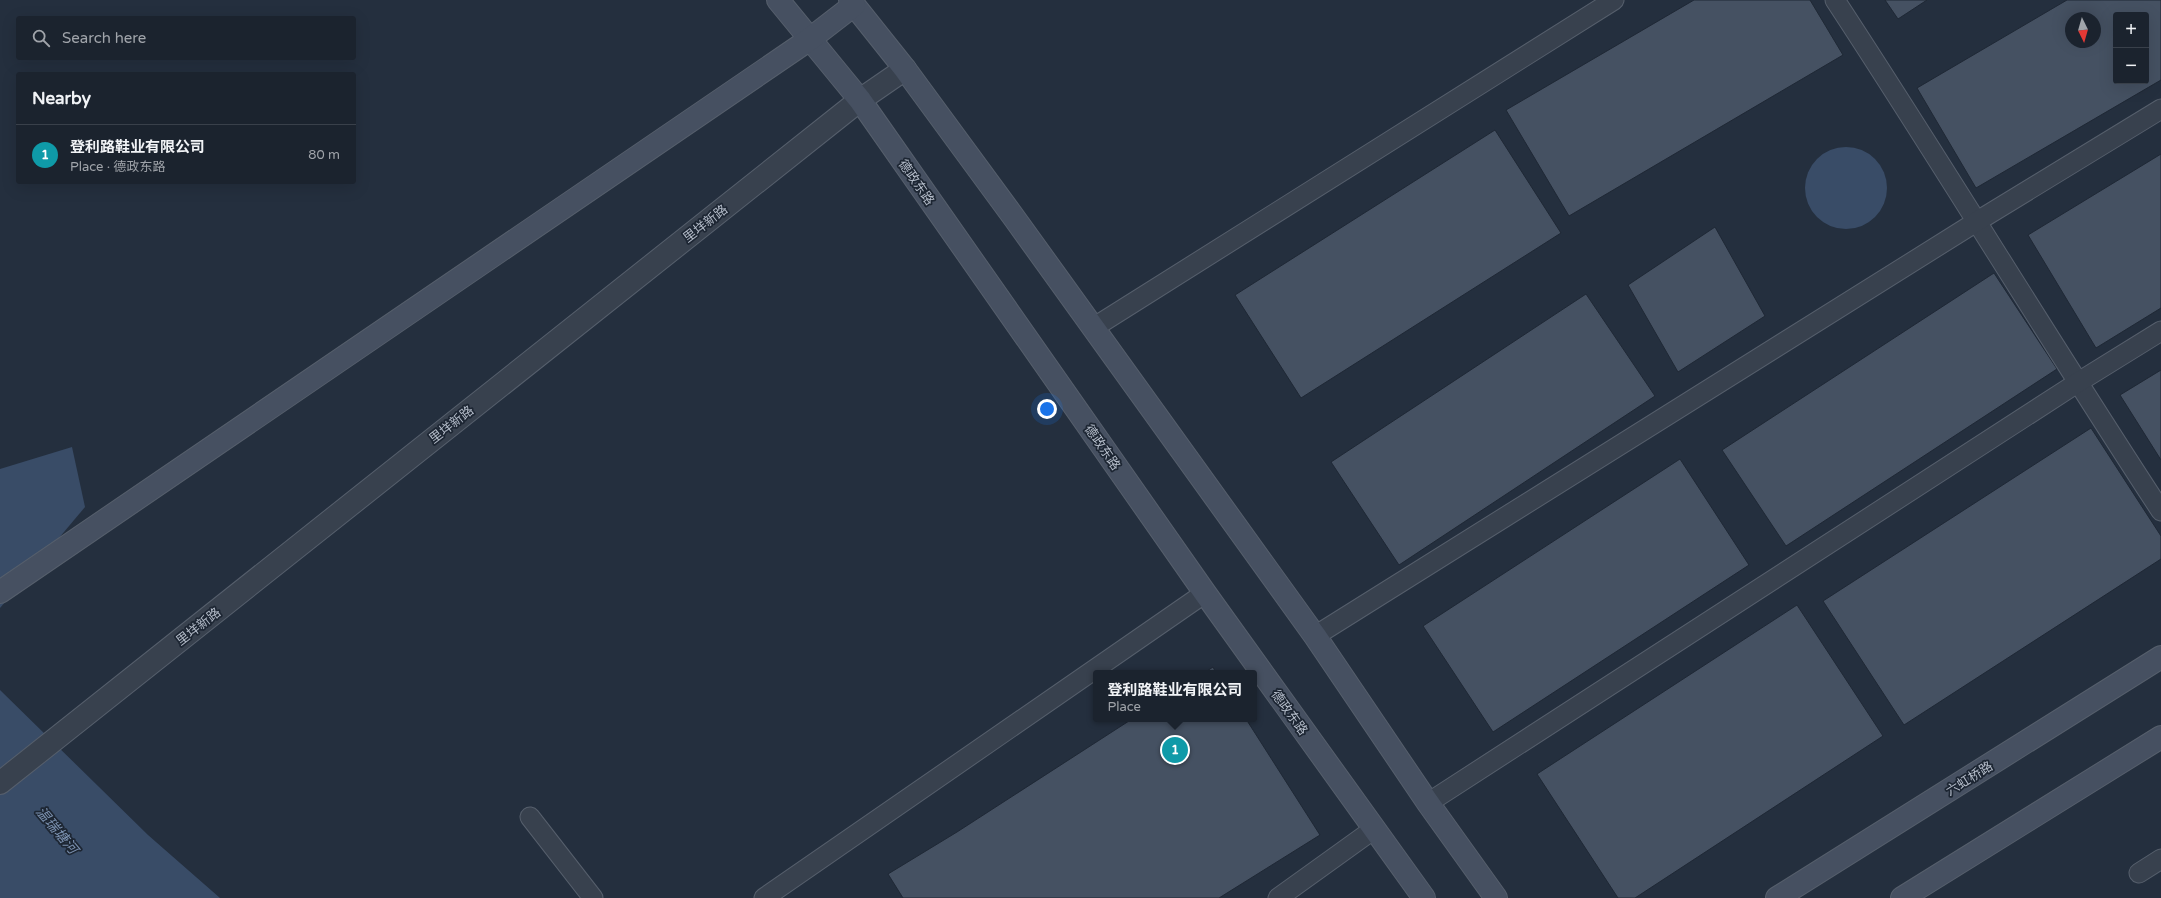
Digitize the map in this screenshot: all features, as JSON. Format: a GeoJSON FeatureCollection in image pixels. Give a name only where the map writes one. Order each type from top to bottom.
{"type":"FeatureCollection","features":[{"type":"Feature","properties":{"kind":"main road","name":"德政东路"},"geometry":{"type":"LineString","coordinates":[[778,0],[860,100],[1205,593],[1424,898]]}},
{"type":"Feature","properties":{"kind":"main road"},"geometry":{"type":"LineString","coordinates":[[5,588],[810,39],[852,2],[905,69],[1315,636],[1428,803],[1496,898]]}},
{"type":"Feature","properties":{"kind":"main road","name":"六虹桥路"},"geometry":{"type":"LineString","coordinates":[[1777,898],[2161,657]]}},
{"type":"Feature","properties":{"kind":"main road"},"geometry":{"type":"LineString","coordinates":[[1902,898],[2161,737]]}},
{"type":"Feature","properties":{"kind":"street","name":"里垟新路"},"geometry":{"type":"LineString","coordinates":[[0,783],[860,100],[905,69]]}},
{"type":"Feature","properties":{"kind":"lane"},"geometry":{"type":"LineString","coordinates":[[1093,328],[1614,0]]}},
{"type":"Feature","properties":{"kind":"lane"},"geometry":{"type":"LineString","coordinates":[[1836,0],[2077,383],[2161,511]]}},
{"type":"Feature","properties":{"kind":"lane"},"geometry":{"type":"LineString","coordinates":[[1315,636],[1976,222],[2161,109]]}},
{"type":"Feature","properties":{"kind":"lane"},"geometry":{"type":"LineString","coordinates":[[1428,803],[2077,383],[2161,331]]}},
{"type":"Feature","properties":{"kind":"lane"},"geometry":{"type":"LineString","coordinates":[[1094,670],[1205,593]]}},
{"type":"Feature","properties":{"kind":"lane"},"geometry":{"type":"LineString","coordinates":[[764,898],[1093,670]]}},
{"type":"Feature","properties":{"kind":"lane"},"geometry":{"type":"LineString","coordinates":[[530,817],[593,898]]}},
{"type":"Feature","properties":{"kind":"lane"},"geometry":{"type":"LineString","coordinates":[[1278,898],[1374,829]]}},
{"type":"Feature","properties":{"kind":"lane"},"geometry":{"type":"LineString","coordinates":[[2138,873],[2161,859]]}},
{"type":"Feature","properties":{"kind":"water"},"geometry":{"type":"Polygon","coordinates":[[[1846,147],[1862,150],[1875,159],[1884,172],[1887,188],[1884,204],[1875,217],[1862,226],[1846,229],[1830,226],[1817,217],[1808,204],[1805,188],[1808,172],[1817,159],[1830,150],[1846,147]]]}},
{"type":"Feature","properties":{"kind":"water"},"geometry":{"type":"Polygon","coordinates":[[[72,447],[85,507],[0,608],[0,469],[72,447]]]}},
{"type":"Feature","properties":{"kind":"water","name":"温瑞塘河"},"geometry":{"type":"Polygon","coordinates":[[[0,690],[148,835],[220,898],[0,898],[0,690]]]}},
{"type":"Feature","properties":{"kind":"building"},"geometry":{"type":"Polygon","coordinates":[[[1694,0],[1810,0],[1843,55],[1569,216],[1506,110],[1694,0]]]}},
{"type":"Feature","properties":{"kind":"building"},"geometry":{"type":"Polygon","coordinates":[[[1885,0],[1927,0],[1898,19],[1885,0]]]}},
{"type":"Feature","properties":{"kind":"building"},"geometry":{"type":"Polygon","coordinates":[[[2067,0],[2161,0],[2161,80],[1976,188],[1917,88],[2067,0]]]}},
{"type":"Feature","properties":{"kind":"building"},"geometry":{"type":"Polygon","coordinates":[[[1495,130],[1561,233],[1301,398],[1235,295],[1495,130]]]}},
{"type":"Feature","properties":{"kind":"building"},"geometry":{"type":"Polygon","coordinates":[[[2161,154],[2161,308],[2096,348],[2028,235],[2161,154]]]}},
{"type":"Feature","properties":{"kind":"building"},"geometry":{"type":"Polygon","coordinates":[[[1715,227],[1765,316],[1678,372],[1628,285],[1715,227]]]}},
{"type":"Feature","properties":{"kind":"building"},"geometry":{"type":"Polygon","coordinates":[[[1994,273],[2057,369],[1786,546],[1722,450],[1994,273]]]}},
{"type":"Feature","properties":{"kind":"building"},"geometry":{"type":"Polygon","coordinates":[[[1586,294],[1655,396],[1399,565],[1331,462],[1586,294]]]}},
{"type":"Feature","properties":{"kind":"building"},"geometry":{"type":"Polygon","coordinates":[[[2161,370],[2161,460],[2120,395],[2161,370]]]}},
{"type":"Feature","properties":{"kind":"building"},"geometry":{"type":"Polygon","coordinates":[[[2091,428],[2161,536],[2161,559],[1904,725],[1823,601],[2091,428]]]}},
{"type":"Feature","properties":{"kind":"building"},"geometry":{"type":"Polygon","coordinates":[[[1680,459],[1749,565],[1493,732],[1423,626],[1680,459]]]}},
{"type":"Feature","properties":{"kind":"building"},"geometry":{"type":"Polygon","coordinates":[[[1797,605],[1883,736],[1635,898],[1618,898],[1537,774],[1797,605]]]}},
{"type":"Feature","properties":{"kind":"building"},"geometry":{"type":"Polygon","coordinates":[[[1127,722],[1248,722],[1320,835],[1219,898],[903,898],[888,874],[957,832],[1127,722]]]}},
{"type":"Feature","properties":{"kind":"place","name":"登利路鞋业有限公司"},"geometry":{"type":"Point","coordinates":[1175,750]}}]}
